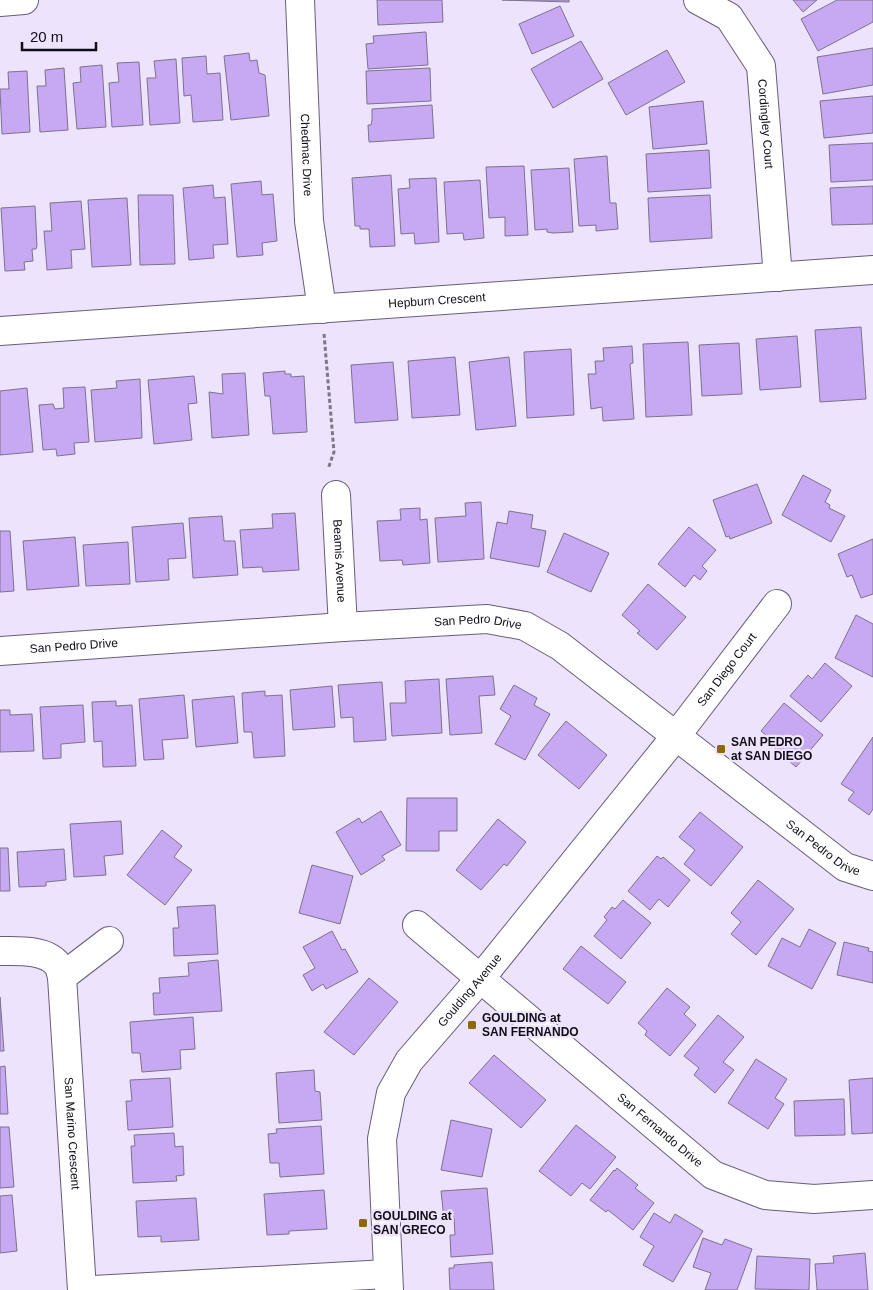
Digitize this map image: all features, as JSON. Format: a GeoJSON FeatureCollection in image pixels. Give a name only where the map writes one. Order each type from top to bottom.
{"type":"FeatureCollection","features":[{"type":"Feature","properties":{"kind":"street"},"geometry":{"type":"LineString","coordinates":[[0,2],[24,0]]}},
{"type":"Feature","properties":{"kind":"street","name":"Chedmac Drive"},"geometry":{"type":"LineString","coordinates":[[300,0],[309,221],[322,309]]}},
{"type":"Feature","properties":{"kind":"street","name":"Cordingley Court"},"geometry":{"type":"LineString","coordinates":[[698,0],[729,17],[761,66],[778,277]]}},
{"type":"Feature","properties":{"kind":"street","name":"Hepburn Crescent"},"geometry":{"type":"LineString","coordinates":[[0,331],[873,270]]}},
{"type":"Feature","properties":{"kind":"street","name":"Beamis Avenue"},"geometry":{"type":"LineString","coordinates":[[331,485],[343,627]]}},
{"type":"Feature","properties":{"kind":"street","name":"San Diego Court"},"geometry":{"type":"LineString","coordinates":[[676,736],[778,604]]}},
{"type":"Feature","properties":{"kind":"street","name":"San Pedro Drive"},"geometry":{"type":"LineString","coordinates":[[0,651],[487,619],[525,626],[560,646],[845,868],[873,876]]}},
{"type":"Feature","properties":{"kind":"street","name":"Goulding Avenue"},"geometry":{"type":"LineString","coordinates":[[388,1282],[382,1139],[391,1093],[409,1061],[480,979],[676,736]]}},
{"type":"Feature","properties":{"kind":"street","name":"San Fernando Drive"},"geometry":{"type":"LineString","coordinates":[[416,925],[713,1175],[765,1195],[814,1199],[873,1196]]}},
{"type":"Feature","properties":{"kind":"street"},"geometry":{"type":"LineString","coordinates":[[0,951],[20,951],[46,955],[58,966],[62,977],[109,941]]}},
{"type":"Feature","properties":{"kind":"street","name":"San Marino Crescent"},"geometry":{"type":"LineString","coordinates":[[62,977],[82,1290]]}},
{"type":"Feature","properties":{"kind":"street"},"geometry":{"type":"LineString","coordinates":[[93,1290],[388,1282]]}},
{"type":"Feature","properties":{"kind":"path"},"geometry":{"type":"LineString","coordinates":[[322,309],[334,452],[330,467],[331,485]]}},
{"type":"Feature","properties":{"kind":"building"},"geometry":{"type":"Polygon","coordinates":[[[377,0],[442,0],[443,22],[378,25],[377,0]]]}},
{"type":"Feature","properties":{"kind":"building"},"geometry":{"type":"Polygon","coordinates":[[[502,0],[569,0],[569,2],[502,0]]]}},
{"type":"Feature","properties":{"kind":"building"},"geometry":{"type":"Polygon","coordinates":[[[793,0],[817,0],[803,12],[793,0]]]}},
{"type":"Feature","properties":{"kind":"building"},"geometry":{"type":"Polygon","coordinates":[[[837,0],[873,0],[873,22],[818,51],[801,19],[837,0]]]}},
{"type":"Feature","properties":{"kind":"building"},"geometry":{"type":"Polygon","coordinates":[[[560,6],[574,36],[532,54],[519,24],[560,6]]]}},
{"type":"Feature","properties":{"kind":"building"},"geometry":{"type":"Polygon","coordinates":[[[426,32],[428,65],[368,69],[366,44],[374,43],[373,36],[426,32]]]}},
{"type":"Feature","properties":{"kind":"building"},"geometry":{"type":"Polygon","coordinates":[[[581,41],[603,79],[553,108],[531,69],[581,41]]]}},
{"type":"Feature","properties":{"kind":"building"},"geometry":{"type":"Polygon","coordinates":[[[873,48],[873,85],[823,94],[817,57],[873,48]]]}},
{"type":"Feature","properties":{"kind":"building"},"geometry":{"type":"Polygon","coordinates":[[[667,50],[685,82],[626,115],[608,83],[667,50]]]}},
{"type":"Feature","properties":{"kind":"building"},"geometry":{"type":"Polygon","coordinates":[[[249,53],[250,61],[257,60],[259,73],[265,75],[269,116],[231,120],[224,56],[249,53]]]}},
{"type":"Feature","properties":{"kind":"building"},"geometry":{"type":"Polygon","coordinates":[[[206,56],[207,74],[220,73],[223,120],[193,122],[191,95],[184,96],[182,58],[206,56]]]}},
{"type":"Feature","properties":{"kind":"building"},"geometry":{"type":"Polygon","coordinates":[[[176,59],[180,123],[150,125],[147,78],[156,78],[154,61],[176,59]]]}},
{"type":"Feature","properties":{"kind":"building"},"geometry":{"type":"Polygon","coordinates":[[[139,62],[143,125],[112,127],[109,83],[119,82],[117,63],[139,62]]]}},
{"type":"Feature","properties":{"kind":"building"},"geometry":{"type":"Polygon","coordinates":[[[102,65],[106,127],[77,129],[73,83],[81,82],[80,67],[102,65]]]}},
{"type":"Feature","properties":{"kind":"building"},"geometry":{"type":"Polygon","coordinates":[[[64,68],[68,130],[40,132],[37,86],[46,86],[45,70],[64,68]]]}},
{"type":"Feature","properties":{"kind":"building"},"geometry":{"type":"Polygon","coordinates":[[[430,68],[431,101],[367,104],[366,71],[430,68]]]}},
{"type":"Feature","properties":{"kind":"building"},"geometry":{"type":"Polygon","coordinates":[[[27,71],[30,132],[2,134],[0,89],[9,89],[8,72],[27,71]]]}},
{"type":"Feature","properties":{"kind":"building"},"geometry":{"type":"Polygon","coordinates":[[[873,96],[873,133],[824,138],[820,101],[873,96]]]}},
{"type":"Feature","properties":{"kind":"building"},"geometry":{"type":"Polygon","coordinates":[[[703,101],[707,144],[653,149],[649,107],[703,101]]]}},
{"type":"Feature","properties":{"kind":"building"},"geometry":{"type":"Polygon","coordinates":[[[432,105],[434,138],[369,142],[368,125],[371,125],[372,109],[432,105]]]}},
{"type":"Feature","properties":{"kind":"building"},"geometry":{"type":"Polygon","coordinates":[[[873,143],[873,180],[831,182],[829,145],[873,143]]]}},
{"type":"Feature","properties":{"kind":"building"},"geometry":{"type":"Polygon","coordinates":[[[709,150],[711,188],[648,192],[646,154],[709,150]]]}},
{"type":"Feature","properties":{"kind":"building"},"geometry":{"type":"Polygon","coordinates":[[[607,156],[610,203],[616,203],[618,229],[596,231],[596,225],[579,226],[574,159],[607,156]]]}},
{"type":"Feature","properties":{"kind":"building"},"geometry":{"type":"Polygon","coordinates":[[[524,166],[528,235],[505,236],[505,217],[489,218],[486,167],[524,166]]]}},
{"type":"Feature","properties":{"kind":"building"},"geometry":{"type":"Polygon","coordinates":[[[569,168],[573,232],[553,233],[547,232],[547,229],[535,230],[531,170],[569,168]]]}},
{"type":"Feature","properties":{"kind":"building"},"geometry":{"type":"Polygon","coordinates":[[[391,175],[395,246],[370,247],[369,229],[360,229],[360,226],[355,226],[352,178],[391,175]]]}},
{"type":"Feature","properties":{"kind":"building"},"geometry":{"type":"Polygon","coordinates":[[[436,178],[439,242],[415,244],[414,233],[401,234],[398,189],[410,188],[409,179],[436,178]]]}},
{"type":"Feature","properties":{"kind":"building"},"geometry":{"type":"Polygon","coordinates":[[[480,180],[484,238],[464,240],[463,233],[447,234],[444,182],[480,180]]]}},
{"type":"Feature","properties":{"kind":"building"},"geometry":{"type":"Polygon","coordinates":[[[261,181],[262,195],[273,194],[277,241],[262,243],[263,255],[237,257],[231,184],[261,181]]]}},
{"type":"Feature","properties":{"kind":"building"},"geometry":{"type":"Polygon","coordinates":[[[213,185],[214,198],[225,197],[228,244],[213,245],[214,258],[189,260],[183,188],[213,185]]]}},
{"type":"Feature","properties":{"kind":"building"},"geometry":{"type":"Polygon","coordinates":[[[873,186],[873,224],[832,225],[830,188],[873,186]]]}},
{"type":"Feature","properties":{"kind":"building"},"geometry":{"type":"Polygon","coordinates":[[[138,195],[173,195],[175,264],[140,265],[138,195]]]}},
{"type":"Feature","properties":{"kind":"building"},"geometry":{"type":"Polygon","coordinates":[[[710,195],[712,238],[650,242],[648,198],[710,195]]]}},
{"type":"Feature","properties":{"kind":"building"},"geometry":{"type":"Polygon","coordinates":[[[127,198],[131,265],[92,267],[88,200],[127,198]]]}},
{"type":"Feature","properties":{"kind":"building"},"geometry":{"type":"Polygon","coordinates":[[[81,201],[85,249],[71,250],[72,268],[47,270],[44,231],[52,231],[50,203],[81,201]]]}},
{"type":"Feature","properties":{"kind":"building"},"geometry":{"type":"Polygon","coordinates":[[[35,206],[37,246],[36,249],[32,249],[33,261],[24,262],[25,270],[5,271],[1,208],[35,206]]]}},
{"type":"Feature","properties":{"kind":"building"},"geometry":{"type":"Polygon","coordinates":[[[861,327],[866,399],[820,402],[815,330],[861,327]]]}},
{"type":"Feature","properties":{"kind":"building"},"geometry":{"type":"Polygon","coordinates":[[[797,336],[801,387],[760,390],[756,339],[797,336]]]}},
{"type":"Feature","properties":{"kind":"building"},"geometry":{"type":"Polygon","coordinates":[[[688,342],[692,415],[646,417],[643,344],[688,342]]]}},
{"type":"Feature","properties":{"kind":"building"},"geometry":{"type":"Polygon","coordinates":[[[739,343],[742,394],[702,396],[699,345],[739,343]]]}},
{"type":"Feature","properties":{"kind":"building"},"geometry":{"type":"Polygon","coordinates":[[[632,346],[633,363],[630,364],[634,419],[603,421],[602,407],[591,409],[588,374],[596,374],[595,361],[604,361],[603,348],[632,346]]]}},
{"type":"Feature","properties":{"kind":"building"},"geometry":{"type":"Polygon","coordinates":[[[571,349],[574,415],[527,418],[524,352],[571,349]]]}},
{"type":"Feature","properties":{"kind":"building"},"geometry":{"type":"Polygon","coordinates":[[[455,357],[460,415],[412,418],[408,361],[455,357]]]}},
{"type":"Feature","properties":{"kind":"building"},"geometry":{"type":"Polygon","coordinates":[[[509,357],[516,426],[476,430],[469,362],[509,357]]]}},
{"type":"Feature","properties":{"kind":"building"},"geometry":{"type":"Polygon","coordinates":[[[393,362],[398,420],[355,423],[351,365],[393,362]]]}},
{"type":"Feature","properties":{"kind":"building"},"geometry":{"type":"Polygon","coordinates":[[[285,371],[285,374],[291,374],[291,377],[304,376],[307,432],[273,434],[270,396],[265,396],[263,373],[285,371]]]}},
{"type":"Feature","properties":{"kind":"building"},"geometry":{"type":"Polygon","coordinates":[[[245,373],[249,435],[212,438],[209,392],[223,394],[222,374],[245,373]]]}},
{"type":"Feature","properties":{"kind":"building"},"geometry":{"type":"Polygon","coordinates":[[[194,376],[197,403],[188,404],[192,440],[154,444],[148,380],[194,376]]]}},
{"type":"Feature","properties":{"kind":"building"},"geometry":{"type":"Polygon","coordinates":[[[140,379],[142,438],[95,442],[91,390],[117,388],[116,381],[140,379]]]}},
{"type":"Feature","properties":{"kind":"building"},"geometry":{"type":"Polygon","coordinates":[[[85,387],[89,442],[74,443],[75,454],[57,456],[56,449],[43,450],[39,405],[53,404],[55,409],[64,408],[63,388],[85,387]]]}},
{"type":"Feature","properties":{"kind":"building"},"geometry":{"type":"Polygon","coordinates":[[[27,388],[33,452],[0,455],[0,391],[27,388]]]}},
{"type":"Feature","properties":{"kind":"building"},"geometry":{"type":"Polygon","coordinates":[[[803,475],[831,490],[825,502],[830,505],[829,508],[845,516],[831,542],[782,515],[803,475]]]}},
{"type":"Feature","properties":{"kind":"building"},"geometry":{"type":"Polygon","coordinates":[[[757,484],[772,523],[730,539],[729,536],[726,537],[713,500],[757,484]]]}},
{"type":"Feature","properties":{"kind":"building"},"geometry":{"type":"Polygon","coordinates":[[[481,502],[484,559],[438,562],[435,518],[466,516],[465,503],[481,502]]]}},
{"type":"Feature","properties":{"kind":"building"},"geometry":{"type":"Polygon","coordinates":[[[420,508],[420,520],[427,519],[430,563],[403,565],[402,560],[380,561],[377,521],[401,520],[400,509],[420,508]]]}},
{"type":"Feature","properties":{"kind":"building"},"geometry":{"type":"Polygon","coordinates":[[[509,511],[533,515],[531,528],[546,531],[539,567],[490,558],[497,522],[507,524],[509,511]]]}},
{"type":"Feature","properties":{"kind":"building"},"geometry":{"type":"Polygon","coordinates":[[[295,513],[299,570],[263,572],[262,567],[243,568],[240,530],[273,528],[272,514],[295,513]]]}},
{"type":"Feature","properties":{"kind":"building"},"geometry":{"type":"Polygon","coordinates":[[[222,516],[224,541],[235,541],[238,575],[193,578],[189,518],[222,516]]]}},
{"type":"Feature","properties":{"kind":"building"},"geometry":{"type":"Polygon","coordinates":[[[183,523],[186,558],[168,559],[169,580],[136,582],[132,527],[183,523]]]}},
{"type":"Feature","properties":{"kind":"building"},"geometry":{"type":"Polygon","coordinates":[[[689,527],[716,550],[702,566],[707,571],[700,580],[694,575],[685,587],[658,564],[689,527]]]}},
{"type":"Feature","properties":{"kind":"building"},"geometry":{"type":"Polygon","coordinates":[[[0,531],[10,531],[14,591],[0,592],[0,531]]]}},
{"type":"Feature","properties":{"kind":"building"},"geometry":{"type":"Polygon","coordinates":[[[564,533],[609,553],[591,592],[547,572],[564,533]]]}},
{"type":"Feature","properties":{"kind":"building"},"geometry":{"type":"Polygon","coordinates":[[[75,537],[79,586],[27,590],[23,541],[75,537]]]}},
{"type":"Feature","properties":{"kind":"building"},"geometry":{"type":"Polygon","coordinates":[[[873,539],[873,594],[861,598],[852,575],[847,577],[838,554],[873,539]]]}},
{"type":"Feature","properties":{"kind":"building"},"geometry":{"type":"Polygon","coordinates":[[[128,542],[130,584],[86,586],[83,545],[128,542]]]}},
{"type":"Feature","properties":{"kind":"building"},"geometry":{"type":"Polygon","coordinates":[[[648,584],[686,617],[657,650],[637,633],[640,631],[622,615],[648,584]]]}},
{"type":"Feature","properties":{"kind":"building"},"geometry":{"type":"Polygon","coordinates":[[[856,615],[873,624],[873,677],[835,658],[856,615]]]}},
{"type":"Feature","properties":{"kind":"building"},"geometry":{"type":"Polygon","coordinates":[[[825,663],[852,686],[821,722],[790,696],[808,675],[812,679],[825,663]]]}},
{"type":"Feature","properties":{"kind":"building"},"geometry":{"type":"Polygon","coordinates":[[[493,676],[495,695],[479,696],[482,733],[450,735],[446,679],[493,676]]]}},
{"type":"Feature","properties":{"kind":"building"},"geometry":{"type":"Polygon","coordinates":[[[439,679],[442,733],[392,736],[390,703],[406,703],[405,681],[439,679]]]}},
{"type":"Feature","properties":{"kind":"building"},"geometry":{"type":"Polygon","coordinates":[[[382,682],[386,740],[354,742],[353,717],[341,718],[338,685],[382,682]]]}},
{"type":"Feature","properties":{"kind":"building"},"geometry":{"type":"Polygon","coordinates":[[[514,685],[537,698],[534,705],[550,714],[525,760],[495,744],[511,716],[500,709],[514,685]]]}},
{"type":"Feature","properties":{"kind":"building"},"geometry":{"type":"Polygon","coordinates":[[[332,686],[335,727],[293,730],[290,690],[332,686]]]}},
{"type":"Feature","properties":{"kind":"building"},"geometry":{"type":"Polygon","coordinates":[[[265,691],[265,696],[282,695],[285,756],[254,758],[252,732],[244,732],[242,693],[265,691]]]}},
{"type":"Feature","properties":{"kind":"building"},"geometry":{"type":"Polygon","coordinates":[[[184,695],[188,738],[162,740],[164,759],[144,760],[139,699],[184,695]]]}},
{"type":"Feature","properties":{"kind":"building"},"geometry":{"type":"Polygon","coordinates":[[[234,696],[238,743],[196,747],[192,700],[234,696]]]}},
{"type":"Feature","properties":{"kind":"building"},"geometry":{"type":"Polygon","coordinates":[[[116,701],[116,706],[132,705],[136,766],[103,767],[102,741],[94,742],[92,702],[116,701]]]}},
{"type":"Feature","properties":{"kind":"building"},"geometry":{"type":"Polygon","coordinates":[[[784,703],[823,735],[796,767],[775,749],[778,745],[761,731],[784,703]]]}},
{"type":"Feature","properties":{"kind":"building"},"geometry":{"type":"Polygon","coordinates":[[[83,705],[85,742],[61,744],[61,758],[43,759],[40,707],[83,705]]]}},
{"type":"Feature","properties":{"kind":"building"},"geometry":{"type":"Polygon","coordinates":[[[0,710],[10,710],[10,715],[32,714],[34,751],[0,752],[0,710]]]}},
{"type":"Feature","properties":{"kind":"building"},"geometry":{"type":"Polygon","coordinates":[[[566,721],[607,755],[579,789],[538,755],[566,721]]]}},
{"type":"Feature","properties":{"kind":"building"},"geometry":{"type":"Polygon","coordinates":[[[873,737],[873,809],[869,815],[848,800],[854,792],[841,784],[873,737]]]}},
{"type":"Feature","properties":{"kind":"building"},"geometry":{"type":"Polygon","coordinates":[[[407,798],[457,798],[457,831],[439,831],[439,851],[406,851],[407,798]]]}},
{"type":"Feature","properties":{"kind":"building"},"geometry":{"type":"Polygon","coordinates":[[[381,811],[401,845],[382,856],[385,860],[361,875],[336,832],[359,818],[362,823],[381,811]]]}},
{"type":"Feature","properties":{"kind":"building"},"geometry":{"type":"Polygon","coordinates":[[[700,812],[743,847],[711,886],[684,864],[695,850],[679,837],[700,812]]]}},
{"type":"Feature","properties":{"kind":"building"},"geometry":{"type":"Polygon","coordinates":[[[498,819],[526,842],[507,866],[504,864],[481,890],[456,870],[498,819]]]}},
{"type":"Feature","properties":{"kind":"building"},"geometry":{"type":"Polygon","coordinates":[[[121,821],[123,854],[104,856],[106,875],[74,877],[70,824],[121,821]]]}},
{"type":"Feature","properties":{"kind":"building"},"geometry":{"type":"Polygon","coordinates":[[[162,830],[182,846],[174,857],[192,870],[165,905],[127,875],[162,830]]]}},
{"type":"Feature","properties":{"kind":"building"},"geometry":{"type":"Polygon","coordinates":[[[0,848],[8,848],[10,891],[0,891],[0,848]]]}},
{"type":"Feature","properties":{"kind":"building"},"geometry":{"type":"Polygon","coordinates":[[[64,849],[66,880],[46,882],[46,886],[19,887],[17,852],[64,849]]]}},
{"type":"Feature","properties":{"kind":"building"},"geometry":{"type":"Polygon","coordinates":[[[657,856],[661,859],[663,857],[690,880],[668,907],[659,899],[650,910],[628,891],[657,856]]]}},
{"type":"Feature","properties":{"kind":"building"},"geometry":{"type":"Polygon","coordinates":[[[312,865],[353,876],[340,924],[299,913],[312,865]]]}},
{"type":"Feature","properties":{"kind":"building"},"geometry":{"type":"Polygon","coordinates":[[[758,880],[794,909],[756,955],[731,934],[741,922],[731,913],[758,880]]]}},
{"type":"Feature","properties":{"kind":"building"},"geometry":{"type":"Polygon","coordinates":[[[623,900],[651,923],[621,959],[594,936],[607,920],[604,917],[612,907],[615,909],[623,900]]]}},
{"type":"Feature","properties":{"kind":"building"},"geometry":{"type":"Polygon","coordinates":[[[215,905],[218,954],[174,956],[173,928],[179,928],[177,907],[215,905]]]}},
{"type":"Feature","properties":{"kind":"building"},"geometry":{"type":"Polygon","coordinates":[[[809,929],[836,943],[812,989],[768,966],[782,938],[800,947],[809,929]]]}},
{"type":"Feature","properties":{"kind":"building"},"geometry":{"type":"Polygon","coordinates":[[[332,931],[342,950],[345,949],[358,972],[326,989],[323,984],[312,991],[303,975],[315,968],[303,947],[332,931]]]}},
{"type":"Feature","properties":{"kind":"building"},"geometry":{"type":"Polygon","coordinates":[[[844,942],[869,948],[868,951],[873,952],[873,983],[837,975],[844,942]]]}},
{"type":"Feature","properties":{"kind":"building"},"geometry":{"type":"Polygon","coordinates":[[[581,946],[626,982],[608,1004],[563,969],[581,946]]]}},
{"type":"Feature","properties":{"kind":"building"},"geometry":{"type":"Polygon","coordinates":[[[218,960],[222,1011],[154,1015],[153,993],[160,993],[159,978],[189,976],[188,963],[218,960]]]}},
{"type":"Feature","properties":{"kind":"building"},"geometry":{"type":"Polygon","coordinates":[[[369,978],[398,1002],[354,1055],[324,1032],[369,978]]]}},
{"type":"Feature","properties":{"kind":"building"},"geometry":{"type":"Polygon","coordinates":[[[667,988],[690,1007],[684,1014],[696,1025],[670,1056],[645,1035],[647,1031],[638,1023],[667,988]]]}},
{"type":"Feature","properties":{"kind":"building"},"geometry":{"type":"Polygon","coordinates":[[[0,997],[4,1051],[0,1051],[0,997]]]}},
{"type":"Feature","properties":{"kind":"building"},"geometry":{"type":"Polygon","coordinates":[[[718,1015],[744,1037],[723,1062],[734,1070],[715,1093],[694,1075],[699,1068],[684,1056],[718,1015]]]}},
{"type":"Feature","properties":{"kind":"building"},"geometry":{"type":"Polygon","coordinates":[[[193,1017],[195,1049],[180,1050],[181,1069],[142,1072],[140,1053],[132,1053],[130,1022],[193,1017]]]}},
{"type":"Feature","properties":{"kind":"building"},"geometry":{"type":"Polygon","coordinates":[[[494,1055],[546,1100],[521,1128],[469,1083],[494,1055]]]}},
{"type":"Feature","properties":{"kind":"building"},"geometry":{"type":"Polygon","coordinates":[[[756,1059],[787,1079],[775,1098],[784,1104],[768,1129],[728,1103],[756,1059]]]}},
{"type":"Feature","properties":{"kind":"building"},"geometry":{"type":"Polygon","coordinates":[[[5,1066],[8,1114],[0,1114],[0,1067],[5,1066]]]}},
{"type":"Feature","properties":{"kind":"building"},"geometry":{"type":"Polygon","coordinates":[[[314,1070],[315,1091],[320,1092],[322,1120],[279,1123],[276,1073],[314,1070]]]}},
{"type":"Feature","properties":{"kind":"building"},"geometry":{"type":"Polygon","coordinates":[[[170,1078],[173,1127],[128,1130],[126,1101],[132,1101],[130,1080],[170,1078]]]}},
{"type":"Feature","properties":{"kind":"building"},"geometry":{"type":"Polygon","coordinates":[[[873,1078],[873,1133],[852,1134],[849,1080],[873,1078]]]}},
{"type":"Feature","properties":{"kind":"building"},"geometry":{"type":"Polygon","coordinates":[[[844,1099],[845,1135],[795,1136],[794,1101],[844,1099]]]}},
{"type":"Feature","properties":{"kind":"building"},"geometry":{"type":"Polygon","coordinates":[[[451,1120],[492,1129],[482,1177],[441,1170],[451,1120]]]}},
{"type":"Feature","properties":{"kind":"building"},"geometry":{"type":"Polygon","coordinates":[[[576,1125],[616,1157],[590,1189],[582,1183],[571,1196],[539,1171],[576,1125]]]}},
{"type":"Feature","properties":{"kind":"building"},"geometry":{"type":"Polygon","coordinates":[[[321,1126],[324,1174],[280,1177],[279,1163],[270,1163],[268,1134],[277,1133],[276,1129],[321,1126]]]}},
{"type":"Feature","properties":{"kind":"building"},"geometry":{"type":"Polygon","coordinates":[[[0,1127],[9,1127],[14,1187],[0,1188],[0,1127]]]}},
{"type":"Feature","properties":{"kind":"building"},"geometry":{"type":"Polygon","coordinates":[[[174,1133],[175,1147],[183,1146],[184,1175],[176,1176],[177,1181],[133,1183],[131,1146],[135,1146],[134,1135],[174,1133]]]}},
{"type":"Feature","properties":{"kind":"building"},"geometry":{"type":"Polygon","coordinates":[[[617,1168],[638,1185],[635,1188],[654,1203],[633,1230],[608,1210],[606,1212],[590,1200],[617,1168]]]}},
{"type":"Feature","properties":{"kind":"building"},"geometry":{"type":"Polygon","coordinates":[[[487,1188],[493,1254],[451,1257],[450,1235],[455,1235],[454,1218],[444,1219],[441,1191],[487,1188]]]}},
{"type":"Feature","properties":{"kind":"building"},"geometry":{"type":"Polygon","coordinates":[[[324,1190],[327,1229],[289,1231],[289,1234],[267,1235],[264,1194],[324,1190]]]}},
{"type":"Feature","properties":{"kind":"building"},"geometry":{"type":"Polygon","coordinates":[[[12,1195],[17,1251],[0,1253],[0,1196],[12,1195]]]}},
{"type":"Feature","properties":{"kind":"building"},"geometry":{"type":"Polygon","coordinates":[[[196,1198],[199,1240],[161,1242],[161,1236],[138,1237],[136,1201],[196,1198]]]}},
{"type":"Feature","properties":{"kind":"building"},"geometry":{"type":"Polygon","coordinates":[[[654,1213],[670,1223],[675,1214],[703,1231],[673,1282],[643,1265],[654,1246],[640,1237],[654,1213]]]}},
{"type":"Feature","properties":{"kind":"building"},"geometry":{"type":"Polygon","coordinates":[[[703,1238],[722,1245],[725,1239],[752,1249],[737,1290],[705,1290],[711,1273],[693,1267],[703,1238]]]}},
{"type":"Feature","properties":{"kind":"building"},"geometry":{"type":"Polygon","coordinates":[[[865,1253],[868,1290],[817,1290],[815,1264],[834,1263],[833,1256],[865,1253]]]}},
{"type":"Feature","properties":{"kind":"building"},"geometry":{"type":"Polygon","coordinates":[[[757,1256],[810,1259],[809,1290],[755,1289],[757,1256]]]}},
{"type":"Feature","properties":{"kind":"building"},"geometry":{"type":"Polygon","coordinates":[[[492,1262],[494,1290],[450,1290],[449,1268],[454,1268],[454,1265],[492,1262]]]}},
{"type":"Feature","properties":{"kind":"place","name":"SAN PEDRO at SAN DIEGO"},"geometry":{"type":"Point","coordinates":[721,749]}},
{"type":"Feature","properties":{"kind":"place","name":"GOULDING at SAN FERNANDO"},"geometry":{"type":"Point","coordinates":[472,1025]}},
{"type":"Feature","properties":{"kind":"place","name":"GOULDING at SAN GRECO"},"geometry":{"type":"Point","coordinates":[363,1223]}}]}
